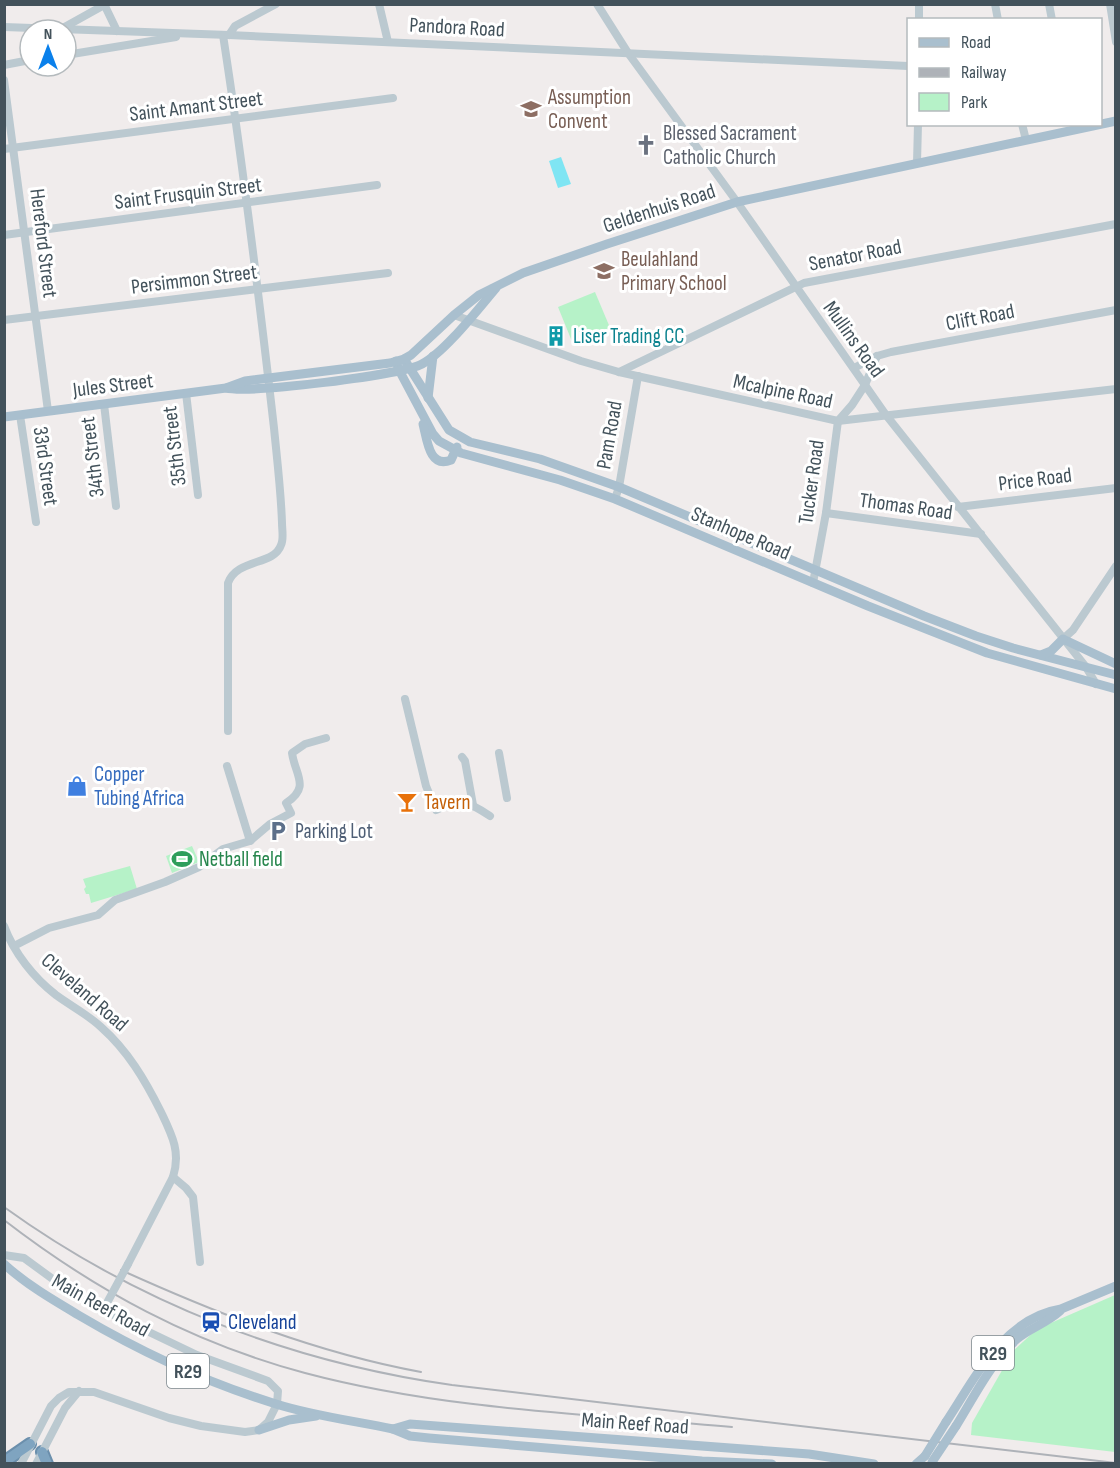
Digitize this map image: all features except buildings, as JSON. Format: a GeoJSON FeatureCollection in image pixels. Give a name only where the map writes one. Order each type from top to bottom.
{"type":"FeatureCollection","features":[{"type":"Feature","properties":{"kind":"highway"},"geometry":{"type":"LineString","coordinates":[[4,1462],[30,1444]]}},
{"type":"Feature","properties":{"kind":"highway"},"geometry":{"type":"LineString","coordinates":[[42,1452],[47,1464]]}},
{"type":"Feature","properties":{"kind":"main road","name":"Geldenhuis Road"},"geometry":{"type":"LineString","coordinates":[[399,364],[479,295],[533,269],[737,202],[1026,140],[1074,127]]}},
{"type":"Feature","properties":{"kind":"main road","name":"Geldenhuis Road"},"geometry":{"type":"LineString","coordinates":[[410,368],[434,356],[500,284]]}},
{"type":"Feature","properties":{"kind":"main road"},"geometry":{"type":"LineString","coordinates":[[428,398],[434,356]]}},
{"type":"Feature","properties":{"kind":"main road","name":"Jules Street"},"geometry":{"type":"LineString","coordinates":[[4,417],[226,388],[239,383],[268,383],[399,364]]}},
{"type":"Feature","properties":{"kind":"main road","name":"Stanhope Road"},"geometry":{"type":"LineString","coordinates":[[399,364],[410,368],[449,430],[470,442],[567,467],[976,636],[1116,675]]}},
{"type":"Feature","properties":{"kind":"main road","name":"Stanhope Road"},"geometry":{"type":"LineString","coordinates":[[399,364],[428,427],[439,441],[457,451],[560,480],[615,499],[813,583],[987,653],[1116,689]]}},
{"type":"Feature","properties":{"kind":"main road"},"geometry":{"type":"LineString","coordinates":[[421,413],[429,449],[434,459],[448,462],[453,458],[457,451],[458,436]]}},
{"type":"Feature","properties":{"kind":"main road"},"geometry":{"type":"LineString","coordinates":[[560,480],[567,467]]}},
{"type":"Feature","properties":{"kind":"main road"},"geometry":{"type":"LineString","coordinates":[[762,561],[767,549]]}},
{"type":"Feature","properties":{"kind":"main road"},"geometry":{"type":"LineString","coordinates":[[1041,655],[1051,651],[1064,640],[1116,664]]}},
{"type":"Feature","properties":{"kind":"main road","name":"Main Reef Road"},"geometry":{"type":"LineString","coordinates":[[4,1264],[36,1289],[110,1333],[176,1366],[277,1404],[393,1429],[410,1436],[703,1462],[772,1464]]}},
{"type":"Feature","properties":{"kind":"main road","name":"R29"},"geometry":{"type":"LineString","coordinates":[[917,1463],[925,1456],[1002,1341],[1031,1320],[1116,1286]]}},
{"type":"Feature","properties":{"kind":"main road","name":"R29"},"geometry":{"type":"LineString","coordinates":[[931,1464],[1011,1345],[1028,1330],[1054,1316],[1061,1309]]}},
{"type":"Feature","properties":{"kind":"main road"},"geometry":{"type":"LineString","coordinates":[[259,1430],[297,1418],[327,1415]]}},
{"type":"Feature","properties":{"kind":"main road","name":"Main Reef Road"},"geometry":{"type":"LineString","coordinates":[[393,1429],[410,1424],[831,1457],[874,1464]]}},
{"type":"Feature","properties":{"kind":"street"},"geometry":{"type":"LineString","coordinates":[[228,730],[228,583],[237,569],[276,553],[282,542],[281,496],[226,35],[236,26],[276,4]]}},
{"type":"Feature","properties":{"kind":"street"},"geometry":{"type":"LineString","coordinates":[[379,4],[388,42]]}},
{"type":"Feature","properties":{"kind":"street","name":"Mullins Road"},"geometry":{"type":"LineString","coordinates":[[597,4],[628,53],[737,202],[886,415],[1086,667],[1096,684]]}},
{"type":"Feature","properties":{"kind":"street"},"geometry":{"type":"LineString","coordinates":[[1110,4],[1116,42]]}},
{"type":"Feature","properties":{"kind":"street"},"geometry":{"type":"LineString","coordinates":[[78,19],[105,5],[117,31]]}},
{"type":"Feature","properties":{"kind":"street","name":"Pandora Road"},"geometry":{"type":"LineString","coordinates":[[78,30],[907,66]]}},
{"type":"Feature","properties":{"kind":"street"},"geometry":{"type":"LineString","coordinates":[[78,53],[193,35]]}},
{"type":"Feature","properties":{"kind":"street","name":"Hereford Street"},"geometry":{"type":"LineString","coordinates":[[4,80],[48,411]]}},
{"type":"Feature","properties":{"kind":"street","name":"Saint Amant Street"},"geometry":{"type":"LineString","coordinates":[[4,149],[393,98]]}},
{"type":"Feature","properties":{"kind":"street"},"geometry":{"type":"LineString","coordinates":[[917,163],[918,126]]}},
{"type":"Feature","properties":{"kind":"street"},"geometry":{"type":"LineString","coordinates":[[1022,126],[1026,140]]}},
{"type":"Feature","properties":{"kind":"street","name":"Saint Frusquin Street"},"geometry":{"type":"LineString","coordinates":[[4,235],[377,185]]}},
{"type":"Feature","properties":{"kind":"street","name":"Senator Road"},"geometry":{"type":"LineString","coordinates":[[619,372],[795,286],[1116,224]]}},
{"type":"Feature","properties":{"kind":"street","name":"Persimmon Street"},"geometry":{"type":"LineString","coordinates":[[4,320],[388,273]]}},
{"type":"Feature","properties":{"kind":"street","name":"Clift Road"},"geometry":{"type":"LineString","coordinates":[[854,368],[877,356],[1116,310]]}},
{"type":"Feature","properties":{"kind":"street","name":"Mcalpine Road"},"geometry":{"type":"LineString","coordinates":[[454,315],[581,362],[838,421],[1116,389]]}},
{"type":"Feature","properties":{"kind":"street"},"geometry":{"type":"LineString","coordinates":[[838,421],[865,385],[877,356]]}},
{"type":"Feature","properties":{"kind":"street","name":"Pam Road"},"geometry":{"type":"LineString","coordinates":[[615,499],[638,376]]}},
{"type":"Feature","properties":{"kind":"street","name":"35th Street"},"geometry":{"type":"LineString","coordinates":[[186,393],[198,495]]}},
{"type":"Feature","properties":{"kind":"street","name":"34th Street"},"geometry":{"type":"LineString","coordinates":[[104,404],[116,506]]}},
{"type":"Feature","properties":{"kind":"street","name":"33rd Street"},"geometry":{"type":"LineString","coordinates":[[20,415],[36,522]]}},
{"type":"Feature","properties":{"kind":"street","name":"Tucker Road"},"geometry":{"type":"LineString","coordinates":[[813,583],[826,513],[838,421]]}},
{"type":"Feature","properties":{"kind":"street","name":"Price Road"},"geometry":{"type":"LineString","coordinates":[[958,507],[1116,488]]}},
{"type":"Feature","properties":{"kind":"street","name":"Thomas Road"},"geometry":{"type":"LineString","coordinates":[[826,513],[981,534]]}},
{"type":"Feature","properties":{"kind":"street"},"geometry":{"type":"LineString","coordinates":[[1064,640],[1116,566]]}},
{"type":"Feature","properties":{"kind":"street"},"geometry":{"type":"LineString","coordinates":[[405,699],[426,786],[436,810],[465,802],[490,816]]}},
{"type":"Feature","properties":{"kind":"street"},"geometry":{"type":"LineString","coordinates":[[14,946],[49,928],[98,915],[115,900],[165,882],[199,867],[223,849],[250,841],[270,824],[291,813],[286,803],[295,798],[300,782],[292,753],[305,744],[326,738]]}},
{"type":"Feature","properties":{"kind":"street"},"geometry":{"type":"LineString","coordinates":[[500,753],[507,798]]}},
{"type":"Feature","properties":{"kind":"street"},"geometry":{"type":"LineString","coordinates":[[462,757],[465,761],[473,805]]}},
{"type":"Feature","properties":{"kind":"street"},"geometry":{"type":"LineString","coordinates":[[227,766],[250,841]]}},
{"type":"Feature","properties":{"kind":"street","name":"Cleveland Road"},"geometry":{"type":"LineString","coordinates":[[4,926],[14,946],[41,982],[102,1028],[137,1068],[175,1143],[177,1165],[173,1177],[103,1310]]}},
{"type":"Feature","properties":{"kind":"street"},"geometry":{"type":"LineString","coordinates":[[173,1177],[193,1197],[200,1262]]}},
{"type":"Feature","properties":{"kind":"street"},"geometry":{"type":"LineString","coordinates":[[4,1255],[24,1258],[103,1310],[197,1355],[268,1381],[278,1391],[277,1404],[268,1422],[259,1430],[233,1432],[169,1418],[94,1392],[69,1392],[55,1401],[21,1464]]}},
{"type":"Feature","properties":{"kind":"street"},"geometry":{"type":"LineString","coordinates":[[36,1464],[65,1408],[79,1391]]}},
{"type":"Feature","properties":{"kind":"street"},"geometry":{"type":"LineString","coordinates":[[703,1446],[703,1462]]}},
{"type":"Feature","properties":{"kind":"green space"},"geometry":{"type":"Polygon","coordinates":[[[595,292],[611,330],[573,344],[558,307],[595,292]]]}},
{"type":"Feature","properties":{"kind":"green space","name":"Netball field"},"geometry":{"type":"Polygon","coordinates":[[[192,846],[199,862],[172,873],[166,856],[192,846]]]}},
{"type":"Feature","properties":{"kind":"green space"},"geometry":{"type":"Polygon","coordinates":[[[130,866],[137,889],[91,903],[89,894],[86,894],[84,889],[86,887],[83,879],[130,866]]]}},
{"type":"Feature","properties":{"kind":"green space"},"geometry":{"type":"Polygon","coordinates":[[[1115,1295],[1115,1452],[971,1435],[972,1423],[1013,1351],[1037,1329],[1115,1295]]]}},
{"type":"Feature","properties":{"kind":"water"},"geometry":{"type":"Polygon","coordinates":[[[561,157],[571,184],[558,188],[549,161],[561,157]]]}},
{"type":"Feature","properties":{"kind":"railway"},"geometry":{"type":"LineString","coordinates":[[4,1207],[107,1272],[161,1299],[274,1344],[392,1375],[452,1385],[1116,1463]]}},
{"type":"Feature","properties":{"kind":"railway"},"geometry":{"type":"LineString","coordinates":[[4,1220],[74,1270],[147,1312],[224,1346],[305,1373],[357,1385],[463,1403],[732,1427]]}},
{"type":"Feature","properties":{"kind":"railway"},"geometry":{"type":"LineString","coordinates":[[121,1270],[230,1316],[305,1343],[421,1372]]}},
{"type":"Feature","properties":{"kind":"place","name":"Assumption Convent"},"geometry":{"type":"Point","coordinates":[531,109]}},
{"type":"Feature","properties":{"kind":"place","name":"Blessed Sacrament Catholic Church"},"geometry":{"type":"Point","coordinates":[646,145]}},
{"type":"Feature","properties":{"kind":"place","name":"Beulahland Primary School"},"geometry":{"type":"Point","coordinates":[604,271]}},
{"type":"Feature","properties":{"kind":"place","name":"Liser Trading CC"},"geometry":{"type":"Point","coordinates":[556,336]}},
{"type":"Feature","properties":{"kind":"place","name":"Copper Tubing Africa"},"geometry":{"type":"Point","coordinates":[77,786]}},
{"type":"Feature","properties":{"kind":"place","name":"Tavern"},"geometry":{"type":"Point","coordinates":[407,802]}},
{"type":"Feature","properties":{"kind":"place","name":"Parking Lot"},"geometry":{"type":"Point","coordinates":[278,831]}},
{"type":"Feature","properties":{"kind":"place","name":"Netball field"},"geometry":{"type":"Point","coordinates":[182,859]}},
{"type":"Feature","properties":{"kind":"place","name":"Cleveland"},"geometry":{"type":"Point","coordinates":[211,1322]}}]}
